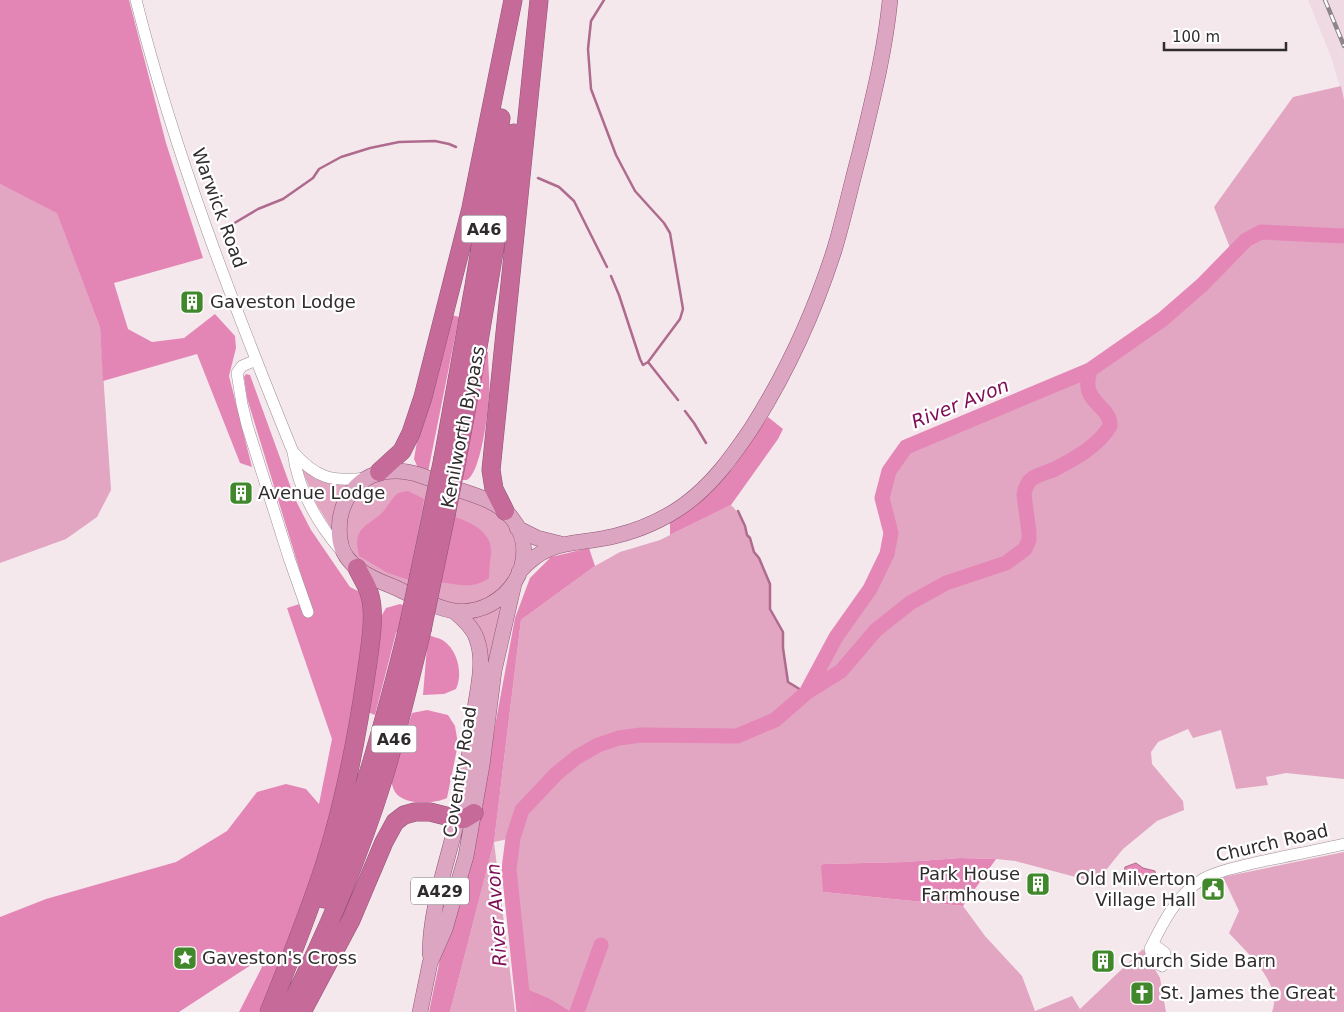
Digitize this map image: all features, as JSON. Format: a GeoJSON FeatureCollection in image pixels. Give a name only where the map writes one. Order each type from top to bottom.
{"type":"FeatureCollection","features":[{"type":"Feature","properties":{"kind":"highway"},"geometry":{"type":"LineString","coordinates":[[372,475],[402,451],[422,397],[471,208],[513,0]]}},
{"type":"Feature","properties":{"kind":"highway","name":"Kenilworth Bypass"},"geometry":{"type":"LineString","coordinates":[[450,459],[519,0]]}},
{"type":"Feature","properties":{"kind":"highway","name":"Kenilworth Bypass"},"geometry":{"type":"LineString","coordinates":[[287,1012],[326,930],[360,847],[399,723],[415,628],[506,184],[533,0]]}},
{"type":"Feature","properties":{"kind":"highway"},"geometry":{"type":"LineString","coordinates":[[504,511],[494,489],[491,470],[538,0]]}},
{"type":"Feature","properties":{"kind":"highway"},"geometry":{"type":"LineString","coordinates":[[270,1012],[326,860],[354,749],[367,663],[372,613],[370,595],[357,568]]}},
{"type":"Feature","properties":{"kind":"highway","name":"Kenilworth Bypass"},"geometry":{"type":"LineString","coordinates":[[270,1012],[322,905],[356,811],[415,628]]}},
{"type":"Feature","properties":{"kind":"highway"},"geometry":{"type":"LineString","coordinates":[[302,1012],[351,920],[395,822],[404,815],[415,812],[466,816]]}},
{"type":"Feature","properties":{"kind":"main road"},"geometry":{"type":"LineString","coordinates":[[517,577],[522,552],[518,528],[504,511],[481,498],[411,472],[396,470],[372,475],[351,493],[342,512],[340,533],[345,555],[357,568],[376,580],[454,610],[472,610],[489,605],[506,594],[530,560],[539,553],[561,544],[588,542],[618,536],[652,524],[682,506],[702,491],[715,478],[738,448],[758,417],[781,378],[805,327],[833,253],[845,211],[876,88],[887,36],[890,0]]}},
{"type":"Feature","properties":{"kind":"main road"},"geometry":{"type":"LineString","coordinates":[[518,528],[537,538],[561,544]]}},
{"type":"Feature","properties":{"kind":"main road","name":"Coventry Road"},"geometry":{"type":"LineString","coordinates":[[466,816],[482,766],[494,671],[517,577]]}},
{"type":"Feature","properties":{"kind":"main road","name":"Coventry Road"},"geometry":{"type":"LineString","coordinates":[[420,1012],[430,963],[445,929],[466,856],[466,816],[480,657],[479,645],[473,630],[454,610]]}},
{"type":"Feature","properties":{"kind":"street","name":"Warwick Road"},"geometry":{"type":"LineString","coordinates":[[136,0],[170,121],[256,360],[293,452],[301,487],[321,526],[345,555]]}},
{"type":"Feature","properties":{"kind":"street"},"geometry":{"type":"LineString","coordinates":[[256,360],[242,366],[237,373],[243,412],[288,558],[308,612]]}},
{"type":"Feature","properties":{"kind":"street","name":"Warwick Road"},"geometry":{"type":"LineString","coordinates":[[293,452],[306,466],[324,477],[339,480],[372,475]]}},
{"type":"Feature","properties":{"kind":"street","name":"Church Road"},"geometry":{"type":"LineString","coordinates":[[1152,944],[1172,910],[1185,894],[1203,879],[1234,868],[1344,844]]}},
{"type":"Feature","properties":{"kind":"shaded area"},"geometry":{"type":"Polygon","coordinates":[[[0,0],[129,0],[166,143],[203,258],[114,283],[128,329],[152,342],[184,338],[215,314],[235,336],[236,348],[229,376],[252,467],[240,463],[197,354],[103,381],[100,328],[57,213],[0,184],[0,0]]]}},
{"type":"Feature","properties":{"kind":"shaded area"},"geometry":{"type":"Polygon","coordinates":[[[1308,0],[1344,0],[1344,100],[1331,57],[1308,0]]]}},
{"type":"Feature","properties":{"kind":"shaded area"},"geometry":{"type":"Polygon","coordinates":[[[1341,86],[1344,100],[1344,779],[1286,773],[1266,777],[1268,785],[1236,789],[1221,730],[1193,738],[1188,729],[1158,742],[1151,752],[1152,764],[1183,801],[1184,810],[1157,821],[1123,849],[1106,870],[1100,888],[1087,880],[1015,861],[996,859],[960,858],[905,862],[824,864],[823,892],[963,906],[985,936],[1022,976],[1035,1011],[1072,996],[1080,1009],[1143,949],[1160,978],[1166,1012],[572,1012],[549,998],[520,986],[509,869],[512,838],[494,842],[521,620],[595,566],[620,552],[660,540],[731,505],[741,519],[754,552],[759,558],[770,584],[770,609],[783,632],[783,648],[788,682],[806,693],[836,637],[870,589],[887,554],[891,533],[882,498],[889,471],[906,447],[1090,370],[1163,319],[1202,285],[1232,253],[1214,207],[1293,97],[1341,86]]]}},
{"type":"Feature","properties":{"kind":"shaded area"},"geometry":{"type":"Polygon","coordinates":[[[0,184],[57,212],[100,328],[111,490],[97,517],[66,539],[0,563],[0,184]]]}},
{"type":"Feature","properties":{"kind":"shaded area"},"geometry":{"type":"Polygon","coordinates":[[[452,315],[459,317],[428,472],[418,468],[414,459],[417,441],[452,315]]]}},
{"type":"Feature","properties":{"kind":"shaded area"},"geometry":{"type":"Polygon","coordinates":[[[482,350],[488,352],[489,390],[485,428],[480,454],[472,475],[467,480],[459,480],[482,350]]]}},
{"type":"Feature","properties":{"kind":"shaded area"},"geometry":{"type":"Polygon","coordinates":[[[246,374],[250,375],[295,499],[311,530],[350,587],[362,593],[366,617],[360,683],[335,812],[279,972],[259,1012],[239,1012],[262,967],[259,963],[254,963],[179,1012],[0,1012],[0,917],[46,899],[176,862],[227,831],[257,792],[286,784],[306,789],[319,804],[332,739],[287,608],[309,601],[247,398],[244,377],[246,374]]]}},
{"type":"Feature","properties":{"kind":"shaded area"},"geometry":{"type":"Polygon","coordinates":[[[768,417],[783,429],[778,439],[731,505],[670,535],[670,522],[694,507],[733,468],[768,417]]]}},
{"type":"Feature","properties":{"kind":"shaded area"},"geometry":{"type":"Polygon","coordinates":[[[299,463],[350,484],[334,533],[317,505],[299,463]]]}},
{"type":"Feature","properties":{"kind":"shaded area"},"geometry":{"type":"Polygon","coordinates":[[[397,474],[494,509],[513,531],[517,556],[507,584],[482,603],[451,604],[378,575],[356,558],[348,541],[346,530],[348,511],[357,494],[382,477],[397,474]]]}},
{"type":"Feature","properties":{"kind":"shaded area"},"geometry":{"type":"Polygon","coordinates":[[[408,491],[424,499],[409,580],[388,573],[359,556],[357,546],[357,539],[362,529],[383,512],[398,493],[408,491]]]}},
{"type":"Feature","properties":{"kind":"shaded area"},"geometry":{"type":"Polygon","coordinates":[[[452,516],[473,525],[484,533],[488,539],[491,546],[489,578],[483,582],[465,585],[438,582],[452,516]]]}},
{"type":"Feature","properties":{"kind":"shaded area"},"geometry":{"type":"Polygon","coordinates":[[[589,548],[595,566],[521,620],[494,842],[450,1012],[429,1012],[441,954],[471,856],[515,618],[530,578],[551,557],[589,548]]]}},
{"type":"Feature","properties":{"kind":"shaded area"},"geometry":{"type":"Polygon","coordinates":[[[506,600],[490,662],[483,676],[466,616],[506,600]]]}},
{"type":"Feature","properties":{"kind":"shaded area"},"geometry":{"type":"Polygon","coordinates":[[[400,604],[403,605],[402,626],[396,633],[375,715],[365,711],[378,622],[386,608],[400,604]]]}},
{"type":"Feature","properties":{"kind":"shaded area"},"geometry":{"type":"Polygon","coordinates":[[[428,635],[442,640],[449,645],[458,663],[459,677],[456,689],[444,694],[423,695],[428,635]]]}},
{"type":"Feature","properties":{"kind":"shaded area"},"geometry":{"type":"Polygon","coordinates":[[[427,710],[448,715],[455,726],[458,744],[447,798],[435,802],[412,802],[400,797],[394,791],[391,781],[412,713],[427,710]]]}},
{"type":"Feature","properties":{"kind":"shaded area"},"geometry":{"type":"Polygon","coordinates":[[[494,842],[515,1012],[450,1012],[494,842]]]}},
{"type":"Feature","properties":{"kind":"shaded area"},"geometry":{"type":"Polygon","coordinates":[[[1344,852],[1344,1012],[1272,1012],[1274,1001],[1268,979],[1229,933],[1239,911],[1223,877],[1344,852]]]}},
{"type":"Feature","properties":{"kind":"shaded area"},"geometry":{"type":"Polygon","coordinates":[[[960,858],[996,859],[963,906],[823,892],[821,866],[824,864],[905,862],[960,858]]]}},
{"type":"Feature","properties":{"kind":"shaded area"},"geometry":{"type":"Polygon","coordinates":[[[1136,863],[1143,868],[1155,871],[1156,877],[1154,881],[1130,885],[1124,872],[1125,867],[1136,863]]]}},
{"type":"Feature","properties":{"kind":"shaded area"},"geometry":{"type":"Polygon","coordinates":[[[520,986],[549,998],[572,1012],[524,1012],[520,986]]]}},
{"type":"Feature","properties":{"kind":"waterway"},"geometry":{"type":"LineString","coordinates":[[604,0],[591,21],[588,49],[591,89],[616,155],[635,191],[664,223],[670,233],[683,309],[680,319],[648,362]]}},
{"type":"Feature","properties":{"kind":"waterway"},"geometry":{"type":"LineString","coordinates":[[226,228],[258,209],[283,199],[313,178],[319,169],[341,157],[399,142],[435,141],[456,147]]}},
{"type":"Feature","properties":{"kind":"waterway"},"geometry":{"type":"LineString","coordinates":[[538,178],[559,187],[574,201],[607,267]]}},
{"type":"Feature","properties":{"kind":"waterway","name":"River Avon"},"geometry":{"type":"LineString","coordinates":[[806,693],[836,637],[870,589],[887,554],[891,533],[882,498],[889,471],[906,447],[1090,370],[1163,319],[1202,285],[1246,240],[1261,232],[1344,236]]}},
{"type":"Feature","properties":{"kind":"waterway"},"geometry":{"type":"LineString","coordinates":[[611,276],[643,365],[648,362],[678,400]]}},
{"type":"Feature","properties":{"kind":"waterway","name":"River Avon"},"geometry":{"type":"LineString","coordinates":[[524,1012],[509,869],[513,838],[522,810],[556,774],[577,757],[598,745],[619,738],[641,735],[737,736],[775,720],[806,693],[841,671],[876,630],[910,603],[946,583],[1006,563],[1025,549],[1029,540],[1024,495],[1028,483],[1033,478],[1055,469],[1086,451],[1099,440],[1110,426],[1107,415],[1090,393],[1088,387],[1090,370]]}},
{"type":"Feature","properties":{"kind":"waterway"},"geometry":{"type":"LineString","coordinates":[[685,411],[706,443]]}},
{"type":"Feature","properties":{"kind":"waterway"},"geometry":{"type":"LineString","coordinates":[[738,511],[754,552],[759,558],[770,584],[770,609],[783,632],[783,648],[788,682],[806,693]]}},
{"type":"Feature","properties":{"kind":"waterway"},"geometry":{"type":"LineString","coordinates":[[577,1012],[601,945]]}},
{"type":"Feature","properties":{"kind":"railway"},"geometry":{"type":"LineString","coordinates":[[1325,0],[1344,46]]}},
{"type":"Feature","properties":{"kind":"place","name":"Gaveston Lodge"},"geometry":{"type":"Point","coordinates":[192,302]}},
{"type":"Feature","properties":{"kind":"place","name":"Avenue Lodge"},"geometry":{"type":"Point","coordinates":[241,493]}},
{"type":"Feature","properties":{"kind":"place","name":"Park House Farmhouse"},"geometry":{"type":"Point","coordinates":[1038,884]}},
{"type":"Feature","properties":{"kind":"place","name":"Old Milverton Village Hall"},"geometry":{"type":"Point","coordinates":[1213,889]}},
{"type":"Feature","properties":{"kind":"place","name":"Gaveston's Cross"},"geometry":{"type":"Point","coordinates":[185,958]}},
{"type":"Feature","properties":{"kind":"place","name":"Church Side Barn"},"geometry":{"type":"Point","coordinates":[1103,961]}},
{"type":"Feature","properties":{"kind":"place","name":"St. James the Great"},"geometry":{"type":"Point","coordinates":[1142,993]}}]}
